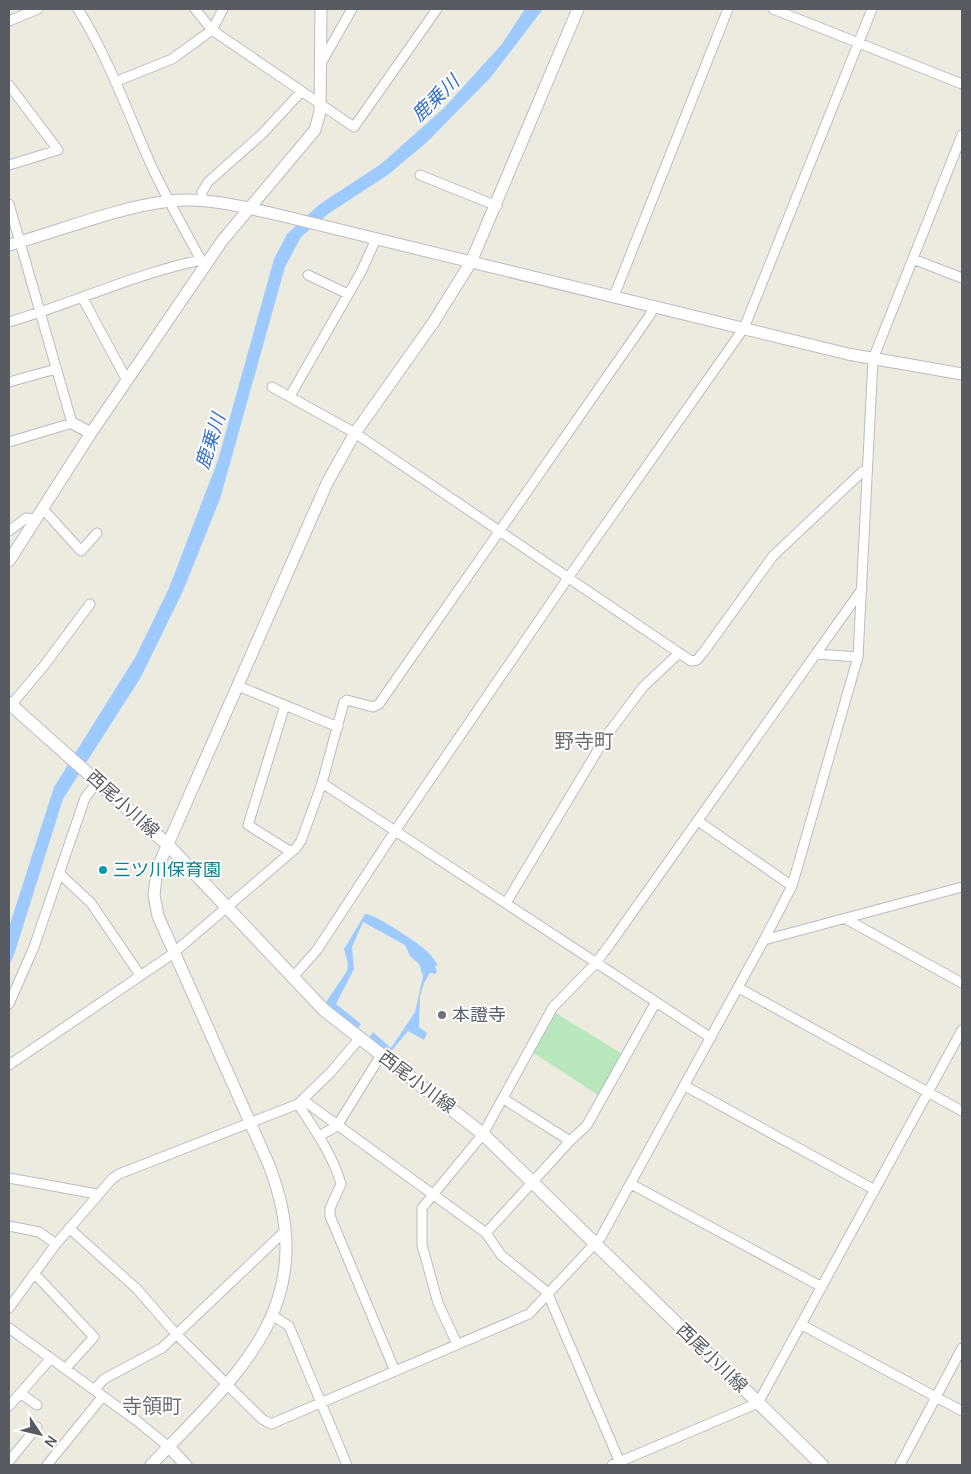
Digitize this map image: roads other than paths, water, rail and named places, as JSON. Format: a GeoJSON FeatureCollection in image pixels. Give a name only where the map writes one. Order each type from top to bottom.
{"type":"FeatureCollection","features":[{"type":"Feature","properties":{"kind":"main road","name":"西尾小川線"},"geometry":{"type":"LineString","coordinates":[[10,704],[167,844],[324,1010],[483,1134],[822,1465]]}},
{"type":"Feature","properties":{"kind":"street"},"geometry":{"type":"LineString","coordinates":[[9,21],[38,9]]}},
{"type":"Feature","properties":{"kind":"street"},"geometry":{"type":"LineString","coordinates":[[78,9],[90,28],[152,166],[203,262]]}},
{"type":"Feature","properties":{"kind":"street"},"geometry":{"type":"LineString","coordinates":[[195,9],[212,30],[320,106],[354,127],[437,9]]}},
{"type":"Feature","properties":{"kind":"street"},"geometry":{"type":"LineString","coordinates":[[115,82],[172,59],[212,30],[223,9]]}},
{"type":"Feature","properties":{"kind":"street"},"geometry":{"type":"LineString","coordinates":[[9,561],[203,262],[315,130],[320,118],[321,9]]}},
{"type":"Feature","properties":{"kind":"street"},"geometry":{"type":"LineString","coordinates":[[320,64],[352,9]]}},
{"type":"Feature","properties":{"kind":"street"},"geometry":{"type":"LineString","coordinates":[[152,1465],[228,1385],[252,1354],[272,1315],[284,1272],[285,1231],[276,1184],[175,951],[161,924],[154,895],[157,869],[327,483],[355,433],[433,323],[471,262],[497,206],[578,9]]}},
{"type":"Feature","properties":{"kind":"street"},"geometry":{"type":"LineString","coordinates":[[614,296],[728,9]]}},
{"type":"Feature","properties":{"kind":"street"},"geometry":{"type":"LineString","coordinates":[[772,9],[962,84]]}},
{"type":"Feature","properties":{"kind":"street"},"geometry":{"type":"LineString","coordinates":[[292,978],[317,950],[395,831],[568,578],[744,328],[872,9]]}},
{"type":"Feature","properties":{"kind":"street"},"geometry":{"type":"LineString","coordinates":[[9,85],[58,150],[9,165]]}},
{"type":"Feature","properties":{"kind":"street"},"geometry":{"type":"LineString","coordinates":[[202,201],[202,192],[208,182],[262,134],[301,92]]}},
{"type":"Feature","properties":{"kind":"street"},"geometry":{"type":"LineString","coordinates":[[69,1228],[137,1289],[176,1334],[262,1419],[271,1424],[524,1317],[596,1245],[739,988],[792,886],[858,657],[873,359],[962,135]]}},
{"type":"Feature","properties":{"kind":"street"},"geometry":{"type":"LineString","coordinates":[[420,175],[497,206]]}},
{"type":"Feature","properties":{"kind":"street"},"geometry":{"type":"LineString","coordinates":[[14,244],[170,201],[202,201],[279,215],[873,359],[962,374]]}},
{"type":"Feature","properties":{"kind":"street"},"geometry":{"type":"LineString","coordinates":[[9,204],[14,244],[40,313],[72,423]]}},
{"type":"Feature","properties":{"kind":"street"},"geometry":{"type":"LineString","coordinates":[[290,396],[348,294],[376,239]]}},
{"type":"Feature","properties":{"kind":"street"},"geometry":{"type":"LineString","coordinates":[[914,259],[962,278]]}},
{"type":"Feature","properties":{"kind":"street"},"geometry":{"type":"LineString","coordinates":[[9,322],[40,313],[130,278],[203,262]]}},
{"type":"Feature","properties":{"kind":"street"},"geometry":{"type":"LineString","coordinates":[[308,275],[348,294]]}},
{"type":"Feature","properties":{"kind":"street"},"geometry":{"type":"LineString","coordinates":[[82,296],[124,375],[128,379]]}},
{"type":"Feature","properties":{"kind":"street"},"geometry":{"type":"LineString","coordinates":[[9,1065],[175,951],[291,852],[301,841],[322,783],[345,701],[373,707],[379,704],[498,530],[650,315],[654,306]]}},
{"type":"Feature","properties":{"kind":"street"},"geometry":{"type":"LineString","coordinates":[[9,382],[56,369]]}},
{"type":"Feature","properties":{"kind":"street"},"geometry":{"type":"LineString","coordinates":[[272,387],[355,433],[678,654],[691,661],[697,660],[773,556],[862,472],[867,470]]}},
{"type":"Feature","properties":{"kind":"street"},"geometry":{"type":"LineString","coordinates":[[9,442],[72,423],[91,433]]}},
{"type":"Feature","properties":{"kind":"street"},"geometry":{"type":"LineString","coordinates":[[42,509],[81,551],[97,533]]}},
{"type":"Feature","properties":{"kind":"street"},"geometry":{"type":"LineString","coordinates":[[9,531],[26,518],[35,519]]}},
{"type":"Feature","properties":{"kind":"street"},"geometry":{"type":"LineString","coordinates":[[457,1344],[438,1303],[422,1245],[422,1208],[483,1134],[553,1007],[596,964],[862,589]]}},
{"type":"Feature","properties":{"kind":"street"},"geometry":{"type":"LineString","coordinates":[[10,704],[90,604]]}},
{"type":"Feature","properties":{"kind":"street"},"geometry":{"type":"LineString","coordinates":[[506,903],[607,734],[643,687],[678,654]]}},
{"type":"Feature","properties":{"kind":"street"},"geometry":{"type":"LineString","coordinates":[[816,654],[858,657]]}},
{"type":"Feature","properties":{"kind":"street"},"geometry":{"type":"LineString","coordinates":[[238,686],[338,727]]}},
{"type":"Feature","properties":{"kind":"street"},"geometry":{"type":"LineString","coordinates":[[284,705],[248,826],[291,852]]}},
{"type":"Feature","properties":{"kind":"street"},"geometry":{"type":"LineString","coordinates":[[9,1004],[34,947],[84,798],[96,780]]}},
{"type":"Feature","properties":{"kind":"street"},"geometry":{"type":"LineString","coordinates":[[322,783],[711,1038]]}},
{"type":"Feature","properties":{"kind":"street"},"geometry":{"type":"LineString","coordinates":[[698,821],[792,886]]}},
{"type":"Feature","properties":{"kind":"street"},"geometry":{"type":"LineString","coordinates":[[59,873],[91,904],[140,975]]}},
{"type":"Feature","properties":{"kind":"street"},"geometry":{"type":"LineString","coordinates":[[764,940],[962,887]]}},
{"type":"Feature","properties":{"kind":"street"},"geometry":{"type":"LineString","coordinates":[[846,919],[962,983]]}},
{"type":"Feature","properties":{"kind":"street"},"geometry":{"type":"LineString","coordinates":[[739,988],[962,1111]]}},
{"type":"Feature","properties":{"kind":"street"},"geometry":{"type":"LineString","coordinates":[[486,1233],[570,1142],[588,1126],[656,1002]]}},
{"type":"Feature","properties":{"kind":"street"},"geometry":{"type":"LineString","coordinates":[[301,1102],[486,1233],[501,1255],[548,1294],[617,1464],[758,1403],[962,1030]]}},
{"type":"Feature","properties":{"kind":"street"},"geometry":{"type":"LineString","coordinates":[[9,1308],[69,1228],[97,1194],[119,1174],[301,1102],[360,1039]]}},
{"type":"Feature","properties":{"kind":"street"},"geometry":{"type":"LineString","coordinates":[[319,1136],[337,1126],[381,1055]]}},
{"type":"Feature","properties":{"kind":"street"},"geometry":{"type":"LineString","coordinates":[[685,1086],[875,1190]]}},
{"type":"Feature","properties":{"kind":"street"},"geometry":{"type":"LineString","coordinates":[[504,1099],[570,1142]]}},
{"type":"Feature","properties":{"kind":"street"},"geometry":{"type":"LineString","coordinates":[[301,1102],[338,1172],[341,1184],[330,1208],[330,1216],[395,1371]]}},
{"type":"Feature","properties":{"kind":"street"},"geometry":{"type":"LineString","coordinates":[[9,1178],[97,1194]]}},
{"type":"Feature","properties":{"kind":"street"},"geometry":{"type":"LineString","coordinates":[[631,1184],[822,1287]]}},
{"type":"Feature","properties":{"kind":"street"},"geometry":{"type":"LineString","coordinates":[[9,1226],[39,1232],[56,1244]]}},
{"type":"Feature","properties":{"kind":"street"},"geometry":{"type":"LineString","coordinates":[[94,1390],[104,1379],[162,1348],[285,1231]]}},
{"type":"Feature","properties":{"kind":"street"},"geometry":{"type":"LineString","coordinates":[[34,1273],[94,1337],[65,1369]]}},
{"type":"Feature","properties":{"kind":"street"},"geometry":{"type":"LineString","coordinates":[[272,1315],[289,1326],[347,1465]]}},
{"type":"Feature","properties":{"kind":"street"},"geometry":{"type":"LineString","coordinates":[[802,1324],[962,1411]]}},
{"type":"Feature","properties":{"kind":"street"},"geometry":{"type":"LineString","coordinates":[[9,1328],[103,1396],[169,1447],[186,1465]]}},
{"type":"Feature","properties":{"kind":"street"},"geometry":{"type":"LineString","coordinates":[[900,1465],[962,1348]]}},
{"type":"Feature","properties":{"kind":"street"},"geometry":{"type":"LineString","coordinates":[[9,1406],[50,1358]]}},
{"type":"Feature","properties":{"kind":"street"},"geometry":{"type":"LineString","coordinates":[[20,1393],[36,1405]]}},
{"type":"Feature","properties":{"kind":"street"},"geometry":{"type":"LineString","coordinates":[[47,1465],[103,1396]]}},
{"type":"Feature","properties":{"kind":"street"},"geometry":{"type":"LineString","coordinates":[[12,1461],[37,1427]]}},
{"type":"Feature","properties":{"kind":"water"},"geometry":{"type":"Polygon","coordinates":[[[525,9],[543,9],[491,77],[427,142],[389,174],[328,214],[301,237],[285,267],[220,499],[183,591],[141,677],[63,799],[9,966],[9,927],[54,787],[136,656],[169,588],[218,460],[274,259],[287,234],[320,204],[381,164],[444,108],[502,44],[525,9]]]}},
{"type":"Feature","properties":{"kind":"water"},"geometry":{"type":"Polygon","coordinates":[[[365,914],[388,924],[408,937],[429,953],[438,965],[435,966],[437,971],[435,974],[430,973],[424,983],[420,996],[419,1027],[427,1033],[424,1040],[408,1031],[390,1053],[369,1038],[373,1032],[391,1048],[415,1012],[423,976],[419,964],[410,956],[405,945],[363,922],[352,947],[354,969],[336,1004],[361,1024],[356,1031],[326,1002],[347,971],[348,964],[344,949],[365,914]]]}},
{"type":"Feature","properties":{"kind":"place","name":"三ツ川保育園"},"geometry":{"type":"Point","coordinates":[103,870]}},
{"type":"Feature","properties":{"kind":"place","name":"本證寺"},"geometry":{"type":"Point","coordinates":[442,1015]}},
{"type":"Feature","properties":{"kind":"district","name":"野寺町"},"geometry":{"type":"Point","coordinates":[584,741]}},
{"type":"Feature","properties":{"kind":"district","name":"寺領町"},"geometry":{"type":"Point","coordinates":[152,1406]}},
{"type":"Feature","properties":{"kind":"water label","name":"鹿乗川"},"geometry":{"type":"Point","coordinates":[435,98]}},
{"type":"Feature","properties":{"kind":"water label","name":"鹿乗川"},"geometry":{"type":"Point","coordinates":[210,441]}}]}
